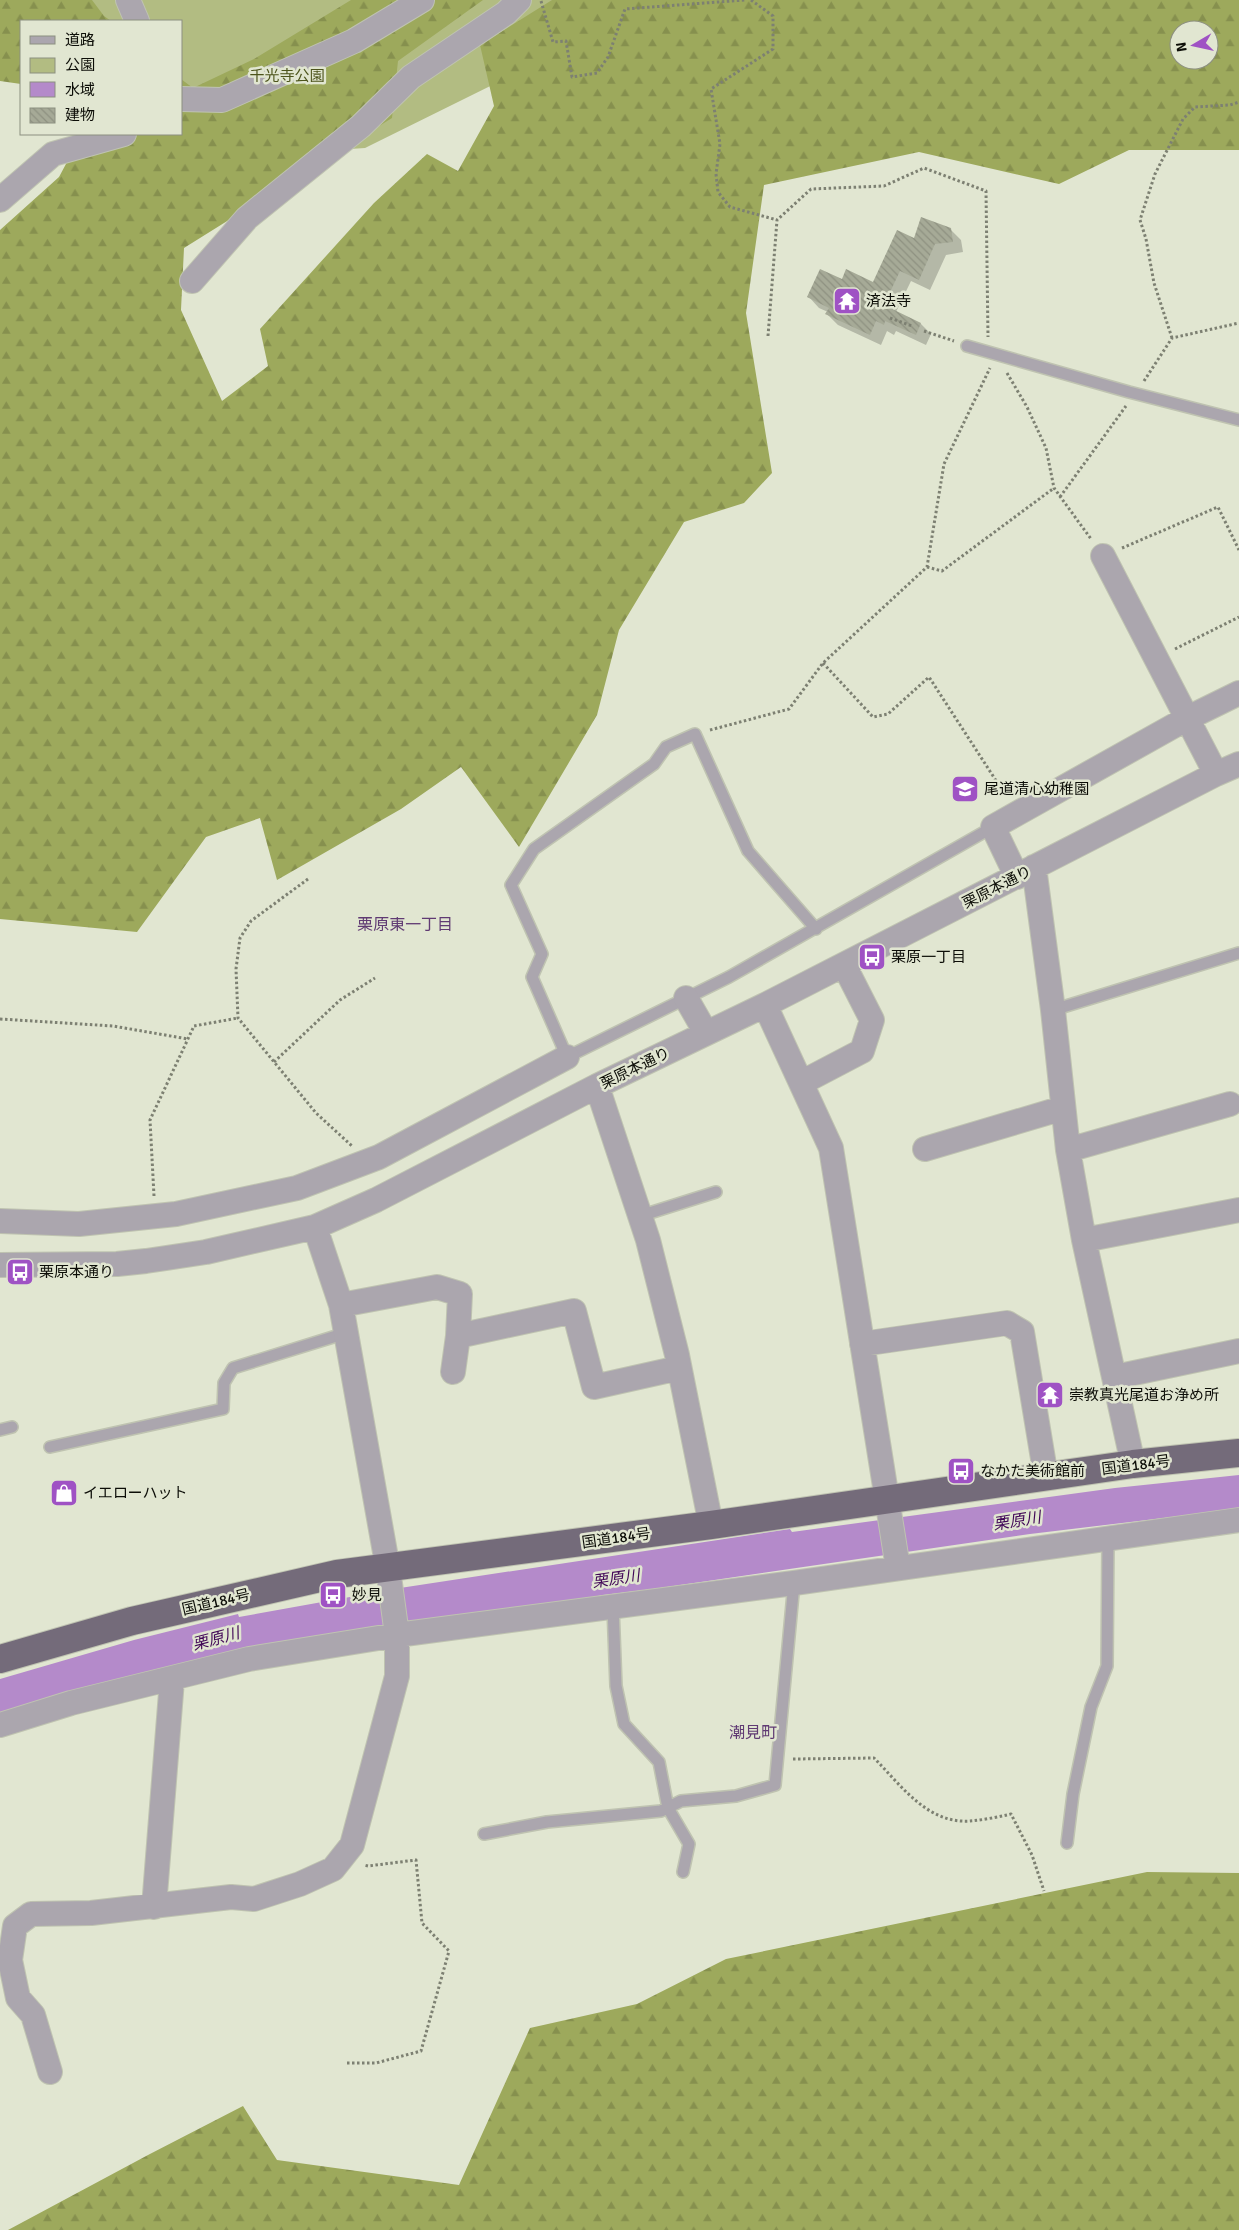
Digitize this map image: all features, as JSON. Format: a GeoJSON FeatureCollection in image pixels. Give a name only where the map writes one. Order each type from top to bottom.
{"type":"FeatureCollection","features":[{"type":"Feature","properties":{"kind":"highway","name":"国道184号"},"geometry":{"type":"LineString","coordinates":[[0,1659],[132,1621],[337,1574],[389,1579],[711,1525],[888,1509],[1046,1477],[1133,1464],[1239,1453]]}},
{"type":"Feature","properties":{"kind":"street"},"geometry":{"type":"LineString","coordinates":[[128,0],[137,20]]}},
{"type":"Feature","properties":{"kind":"street"},"geometry":{"type":"LineString","coordinates":[[182,99],[222,100],[354,41],[422,0]]}},
{"type":"Feature","properties":{"kind":"street"},"geometry":{"type":"LineString","coordinates":[[192,280],[247,218],[361,126],[411,77],[506,13],[519,0]]}},
{"type":"Feature","properties":{"kind":"street"},"geometry":{"type":"LineString","coordinates":[[0,200],[53,154],[120,135]]}},
{"type":"Feature","properties":{"kind":"street"},"geometry":{"type":"LineString","coordinates":[[1103,556],[1216,774]]}},
{"type":"Feature","properties":{"kind":"street"},"geometry":{"type":"LineString","coordinates":[[1133,1464],[1084,1240],[1068,1150],[1054,1010],[1026,872],[993,827],[1186,718],[1239,693]]}},
{"type":"Feature","properties":{"kind":"street","name":"栗原本通り"},"geometry":{"type":"LineString","coordinates":[[0,1265],[116,1264],[146,1261],[206,1252],[315,1227],[376,1200],[597,1086],[765,1005],[1216,774],[1239,764]]}},
{"type":"Feature","properties":{"kind":"street"},"geometry":{"type":"LineString","coordinates":[[801,1083],[862,1051],[872,1020],[844,965]]}},
{"type":"Feature","properties":{"kind":"street"},"geometry":{"type":"LineString","coordinates":[[686,998],[706,1033]]}},
{"type":"Feature","properties":{"kind":"street"},"geometry":{"type":"LineString","coordinates":[[765,1005],[831,1148],[897,1562]]}},
{"type":"Feature","properties":{"kind":"street"},"geometry":{"type":"LineString","coordinates":[[0,1221],[79,1224],[176,1214],[298,1188],[368,1161],[567,1057]]}},
{"type":"Feature","properties":{"kind":"street"},"geometry":{"type":"LineString","coordinates":[[597,1086],[648,1240],[679,1368],[711,1525]]}},
{"type":"Feature","properties":{"kind":"street"},"geometry":{"type":"LineString","coordinates":[[1068,1150],[1230,1104]]}},
{"type":"Feature","properties":{"kind":"street"},"geometry":{"type":"LineString","coordinates":[[925,1149],[1063,1108]]}},
{"type":"Feature","properties":{"kind":"street"},"geometry":{"type":"LineString","coordinates":[[1084,1240],[1239,1210]]}},
{"type":"Feature","properties":{"kind":"street"},"geometry":{"type":"LineString","coordinates":[[50,2072],[34,2015],[18,1998],[10,1960],[7,1927],[31,1914],[92,1913],[231,1897],[254,1899],[300,1884],[333,1868],[352,1844],[397,1676],[396,1629],[341,1305],[315,1227]]}},
{"type":"Feature","properties":{"kind":"street"},"geometry":{"type":"LineString","coordinates":[[341,1305],[437,1287],[460,1294],[458,1336],[453,1372]]}},
{"type":"Feature","properties":{"kind":"street"},"geometry":{"type":"LineString","coordinates":[[458,1336],[574,1311],[594,1388],[679,1368]]}},
{"type":"Feature","properties":{"kind":"street"},"geometry":{"type":"LineString","coordinates":[[862,1344],[1007,1323],[1022,1332],[1046,1477]]}},
{"type":"Feature","properties":{"kind":"street"},"geometry":{"type":"LineString","coordinates":[[1115,1377],[1239,1352]]}},
{"type":"Feature","properties":{"kind":"street"},"geometry":{"type":"LineString","coordinates":[[0,1725],[72,1703],[172,1680],[249,1659],[396,1629],[613,1607],[794,1583],[897,1562],[1108,1538],[1239,1520]]}},
{"type":"Feature","properties":{"kind":"street"},"geometry":{"type":"LineString","coordinates":[[154,1907],[172,1680]]}},
{"type":"Feature","properties":{"kind":"lane"},"geometry":{"type":"LineString","coordinates":[[967,346],[1239,420]]}},
{"type":"Feature","properties":{"kind":"lane"},"geometry":{"type":"LineString","coordinates":[[816,929],[748,851],[695,734],[666,747],[654,764],[534,849],[510,885],[542,954],[532,977],[567,1057],[686,998],[816,929],[993,827]]}},
{"type":"Feature","properties":{"kind":"lane"},"geometry":{"type":"LineString","coordinates":[[1054,1010],[1239,953]]}},
{"type":"Feature","properties":{"kind":"lane"},"geometry":{"type":"LineString","coordinates":[[640,1216],[716,1192]]}},
{"type":"Feature","properties":{"kind":"lane"},"geometry":{"type":"LineString","coordinates":[[50,1447],[223,1409],[224,1383],[233,1368],[346,1332]]}},
{"type":"Feature","properties":{"kind":"lane"},"geometry":{"type":"LineString","coordinates":[[0,1430],[12,1426]]}},
{"type":"Feature","properties":{"kind":"lane"},"geometry":{"type":"LineString","coordinates":[[1067,1844],[1073,1794],[1091,1707],[1107,1666],[1108,1538]]}},
{"type":"Feature","properties":{"kind":"lane"},"geometry":{"type":"LineString","coordinates":[[484,1834],[547,1822],[660,1811],[681,1801],[736,1796],[774,1785],[794,1583]]}},
{"type":"Feature","properties":{"kind":"lane"},"geometry":{"type":"LineString","coordinates":[[613,1607],[616,1686],[624,1724],[659,1762],[668,1808],[690,1844],[683,1872]]}},
{"type":"Feature","properties":{"kind":"path"},"geometry":{"type":"LineString","coordinates":[[540,0],[553,42],[566,41],[572,77],[597,73],[608,57],[625,9],[745,0]]}},
{"type":"Feature","properties":{"kind":"path"},"geometry":{"type":"LineString","coordinates":[[750,0],[773,16],[773,49],[711,89],[720,144],[716,174],[718,192],[730,207],[777,220]]}},
{"type":"Feature","properties":{"kind":"path"},"geometry":{"type":"LineString","coordinates":[[1172,338],[1154,283],[1146,239],[1140,220],[1155,174],[1183,119],[1195,107],[1230,105],[1239,102]]}},
{"type":"Feature","properties":{"kind":"path"},"geometry":{"type":"LineString","coordinates":[[768,336],[777,220],[811,188],[884,186],[924,168],[986,191],[989,344],[1027,407],[1046,448],[1054,488],[1103,556],[1218,507],[1239,550]]}},
{"type":"Feature","properties":{"kind":"path"},"geometry":{"type":"LineString","coordinates":[[890,318],[912,326]]}},
{"type":"Feature","properties":{"kind":"path"},"geometry":{"type":"LineString","coordinates":[[924,331],[967,346]]}},
{"type":"Feature","properties":{"kind":"path"},"geometry":{"type":"LineString","coordinates":[[695,734],[789,709],[823,662],[927,568],[944,464],[996,354]]}},
{"type":"Feature","properties":{"kind":"path"},"geometry":{"type":"LineString","coordinates":[[927,568],[942,571],[1054,488]]}},
{"type":"Feature","properties":{"kind":"path"},"geometry":{"type":"LineString","coordinates":[[1156,659],[1239,617]]}},
{"type":"Feature","properties":{"kind":"path"},"geometry":{"type":"LineString","coordinates":[[823,662],[873,717],[888,714],[929,677],[1017,813]]}},
{"type":"Feature","properties":{"kind":"path"},"geometry":{"type":"LineString","coordinates":[[308,879],[251,922],[240,938],[236,969],[238,1018],[316,1113],[368,1161]]}},
{"type":"Feature","properties":{"kind":"path"},"geometry":{"type":"LineString","coordinates":[[274,1062],[340,1000],[375,978]]}},
{"type":"Feature","properties":{"kind":"path"},"geometry":{"type":"LineString","coordinates":[[156,1216],[150,1120],[194,1026],[238,1018]]}},
{"type":"Feature","properties":{"kind":"path"},"geometry":{"type":"LineString","coordinates":[[0,1019],[113,1026],[188,1039]]}},
{"type":"Feature","properties":{"kind":"path"},"geometry":{"type":"LineString","coordinates":[[777,1759],[874,1758],[922,1807],[945,1819],[969,1821],[1011,1814],[1032,1855],[1044,1891]]}},
{"type":"Feature","properties":{"kind":"path"},"geometry":{"type":"LineString","coordinates":[[342,1857],[368,1866],[416,1860],[422,1923],[449,1951],[421,2051],[376,2063],[347,2063]]}},
{"type":"Feature","properties":{"kind":"green space","name":"千光寺公園"},"geometry":{"type":"Polygon","coordinates":[[[0,0],[654,0],[591,36],[365,148],[273,154],[182,122],[182,20],[20,20],[0,0]]]}},
{"type":"Feature","properties":{"kind":"green space"},"geometry":{"type":"Polygon","coordinates":[[[0,0],[92,0],[104,16],[110,20],[20,20],[20,84],[0,81],[0,0]]]}},
{"type":"Feature","properties":{"kind":"green space"},"geometry":{"type":"Polygon","coordinates":[[[351,0],[483,0],[398,61],[392,118],[184,248],[181,310],[222,401],[268,366],[260,329],[374,203],[427,154],[458,171],[494,106],[480,45],[552,0],[1239,0],[1239,150],[1129,150],[1059,184],[919,152],[764,185],[746,313],[772,473],[744,503],[684,522],[619,630],[597,715],[519,847],[461,767],[401,809],[277,880],[260,818],[206,837],[137,932],[0,919],[0,230],[59,177],[81,135],[182,135],[182,80],[193,88],[254,59],[351,0]]]}},
{"type":"Feature","properties":{"kind":"green space"},"geometry":{"type":"Polygon","coordinates":[[[1147,1872],[1239,1873],[1239,2230],[8,2230],[243,2106],[277,2160],[459,2185],[530,2028],[637,2004],[726,1959],[1147,1872]]]}},
{"type":"Feature","properties":{"kind":"water","name":"栗原川"},"geometry":{"type":"Polygon","coordinates":[[[1239,1475],[1239,1509],[1030,1534],[603,1595],[0,1716],[0,1679],[134,1640],[238,1614],[239,1617],[400,1588],[790,1529],[792,1532],[1115,1488],[1239,1475]]]}},
{"type":"Feature","properties":{"kind":"building"},"geometry":{"type":"Polygon","coordinates":[[[921,217],[951,228],[953,242],[935,244],[919,280],[900,271],[884,305],[921,323],[916,335],[885,321],[884,325],[876,321],[870,335],[825,314],[829,308],[807,297],[820,269],[842,279],[846,269],[873,282],[897,230],[914,238],[921,217]]]}},
{"type":"Feature","properties":{"kind":"place","name":"済法寺"},"geometry":{"type":"Point","coordinates":[847,301]}},
{"type":"Feature","properties":{"kind":"place","name":"尾道清心幼稚園"},"geometry":{"type":"Point","coordinates":[965,789]}},
{"type":"Feature","properties":{"kind":"place","name":"栗原一丁目"},"geometry":{"type":"Point","coordinates":[872,957]}},
{"type":"Feature","properties":{"kind":"place","name":"栗原本通り"},"geometry":{"type":"Point","coordinates":[20,1272]}},
{"type":"Feature","properties":{"kind":"place","name":"崇教真光尾道お浄め所"},"geometry":{"type":"Point","coordinates":[1050,1395]}},
{"type":"Feature","properties":{"kind":"place","name":"なかた美術館前"},"geometry":{"type":"Point","coordinates":[961,1471]}},
{"type":"Feature","properties":{"kind":"place","name":"イエローハット"},"geometry":{"type":"Point","coordinates":[64,1493]}},
{"type":"Feature","properties":{"kind":"place","name":"妙見"},"geometry":{"type":"Point","coordinates":[333,1595]}},
{"type":"Feature","properties":{"kind":"district","name":"栗原東一丁目"},"geometry":{"type":"Point","coordinates":[405,925]}},
{"type":"Feature","properties":{"kind":"district","name":"潮見町"},"geometry":{"type":"Point","coordinates":[753,1733]}}]}
